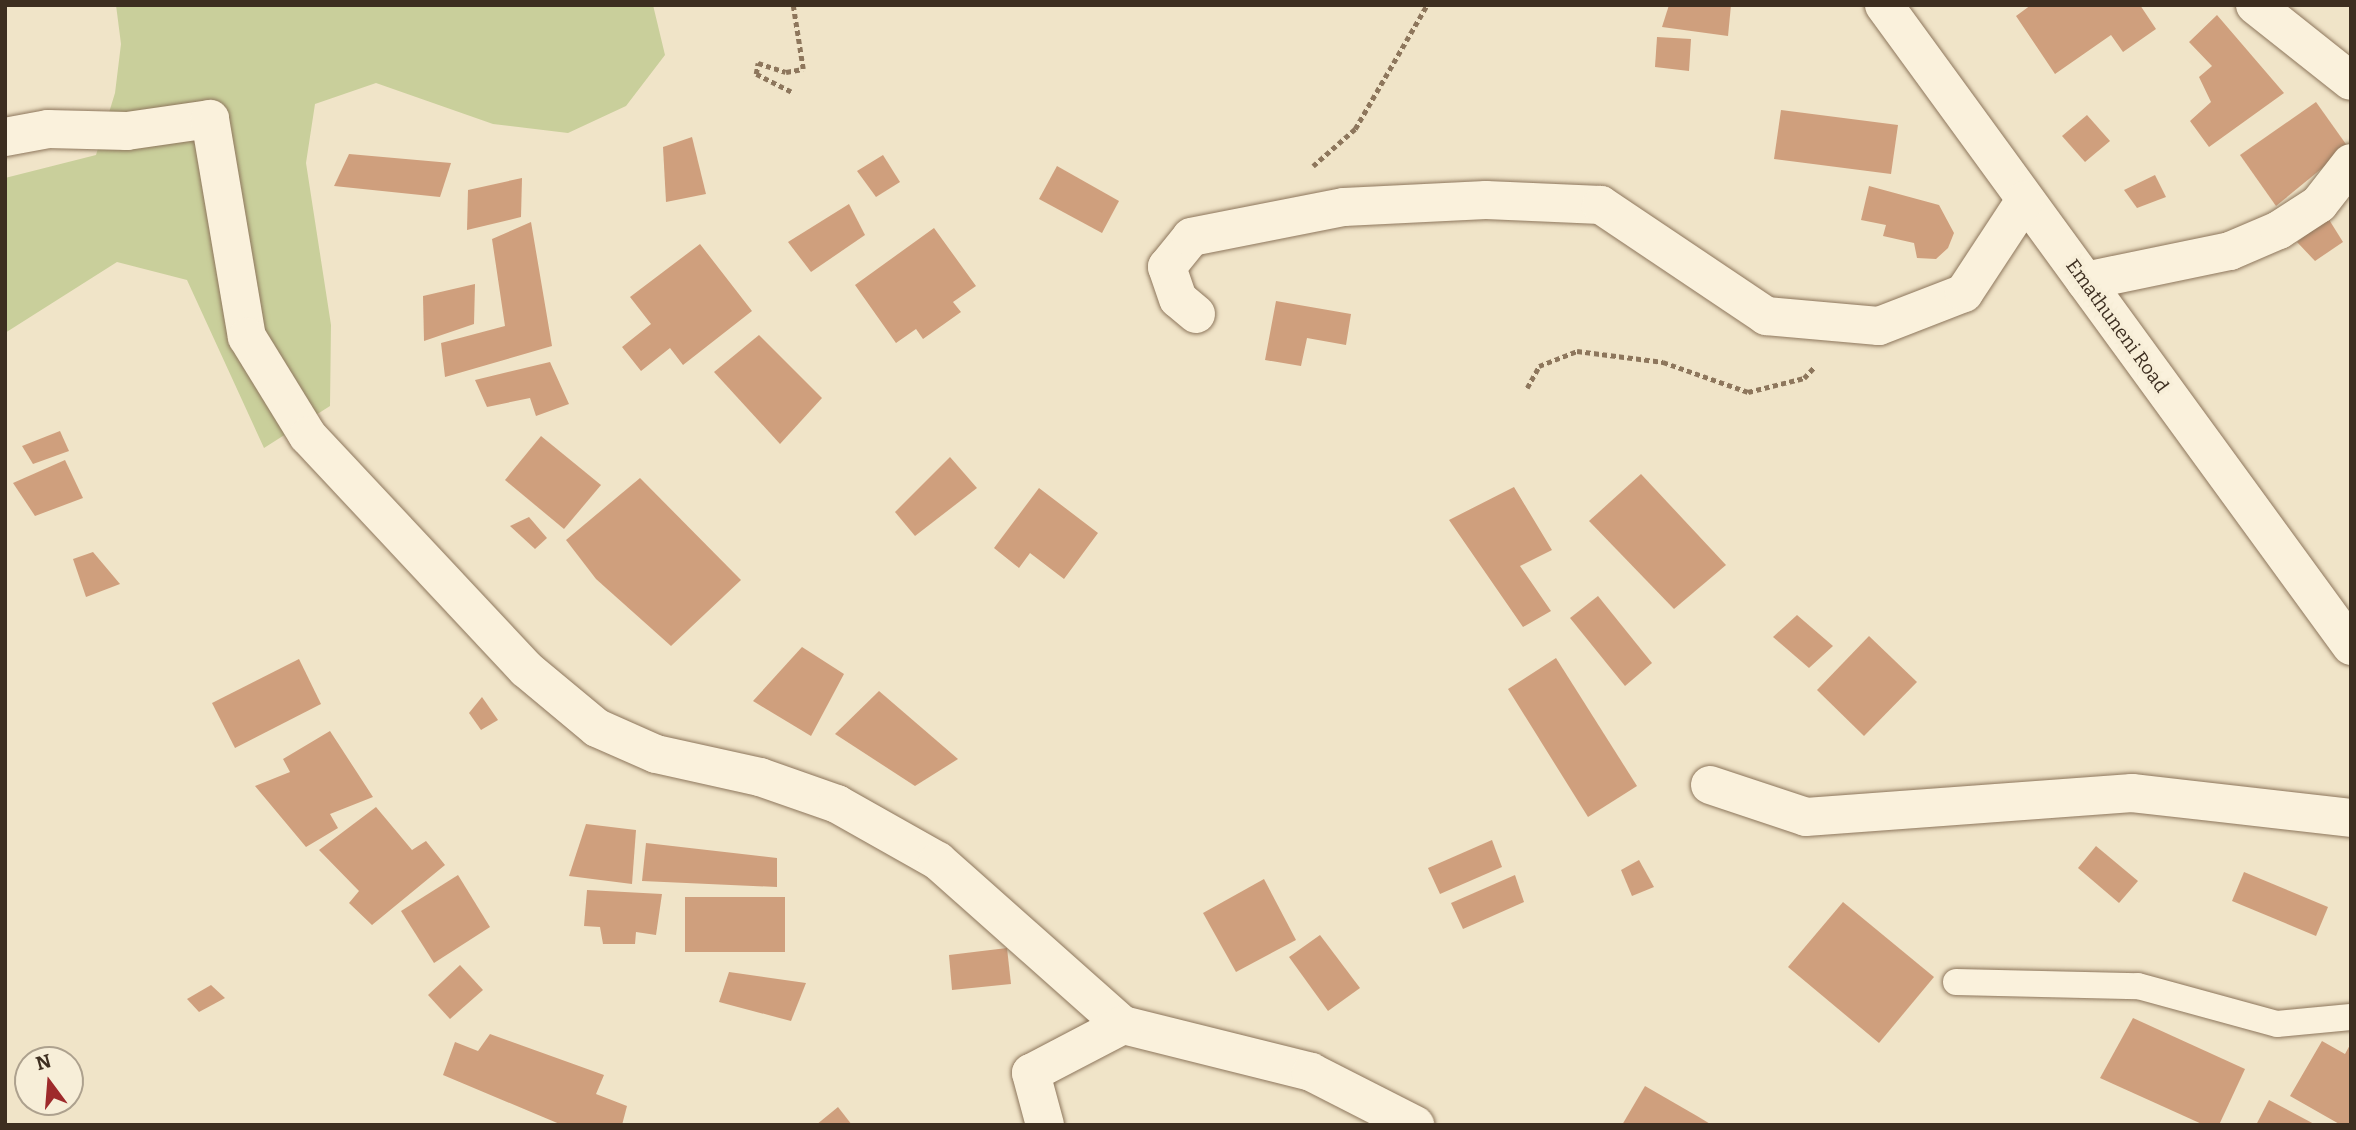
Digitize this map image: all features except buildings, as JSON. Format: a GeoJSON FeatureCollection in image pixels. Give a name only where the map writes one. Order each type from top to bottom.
{"type":"FeatureCollection","features":[{"type":"Feature","properties":{"kind":"street","name":"Emathuneni Road"},"geometry":{"type":"LineString","coordinates":[[1884,5],[2351,646]]}},
{"type":"Feature","properties":{"kind":"street"},"geometry":{"type":"LineString","coordinates":[[2255,5],[2351,81]]}},
{"type":"Feature","properties":{"kind":"street"},"geometry":{"type":"LineString","coordinates":[[5,137],[48,129],[127,131],[210,118],[247,337],[308,436],[526,668],[597,728],[656,754],[760,777],[837,804],[938,861],[1123,1025],[1311,1072],[1415,1125]]}},
{"type":"Feature","properties":{"kind":"street"},"geometry":{"type":"LineString","coordinates":[[2085,281],[2230,251],[2278,230],[2319,204],[2351,163]]}},
{"type":"Feature","properties":{"kind":"street"},"geometry":{"type":"LineString","coordinates":[[1196,314],[1178,299],[1167,267],[1191,237],[1344,207],[1486,200],[1601,205],[1766,316],[1879,326],[1964,293],[2025,200]]}},
{"type":"Feature","properties":{"kind":"street"},"geometry":{"type":"LineString","coordinates":[[1710,785],[1806,817],[2133,793],[2351,818]]}},
{"type":"Feature","properties":{"kind":"street"},"geometry":{"type":"LineString","coordinates":[[1045,1125],[1031,1073],[1123,1025]]}},
{"type":"Feature","properties":{"kind":"lane"},"geometry":{"type":"LineString","coordinates":[[1956,982],[2138,986],[2277,1024],[2351,1017]]}},
{"type":"Feature","properties":{"kind":"path"},"geometry":{"type":"LineString","coordinates":[[791,92],[756,74],[758,63],[786,72],[803,69],[793,5]]}},
{"type":"Feature","properties":{"kind":"path"},"geometry":{"type":"LineString","coordinates":[[1303,177],[1355,128],[1427,5]]}},
{"type":"Feature","properties":{"kind":"path"},"geometry":{"type":"LineString","coordinates":[[1527,388],[1539,366],[1577,351],[1663,362],[1735,391],[1770,388],[1814,370],[1827,321]]}},
{"type":"Feature","properties":{"kind":"green space"},"geometry":{"type":"Polygon","coordinates":[[[116,5],[653,5],[665,55],[626,106],[568,133],[493,124],[376,83],[315,104],[306,163],[331,325],[330,406],[264,448],[187,280],[117,262],[5,333],[5,178],[96,155],[115,93],[121,44],[116,5]]]}}]}
